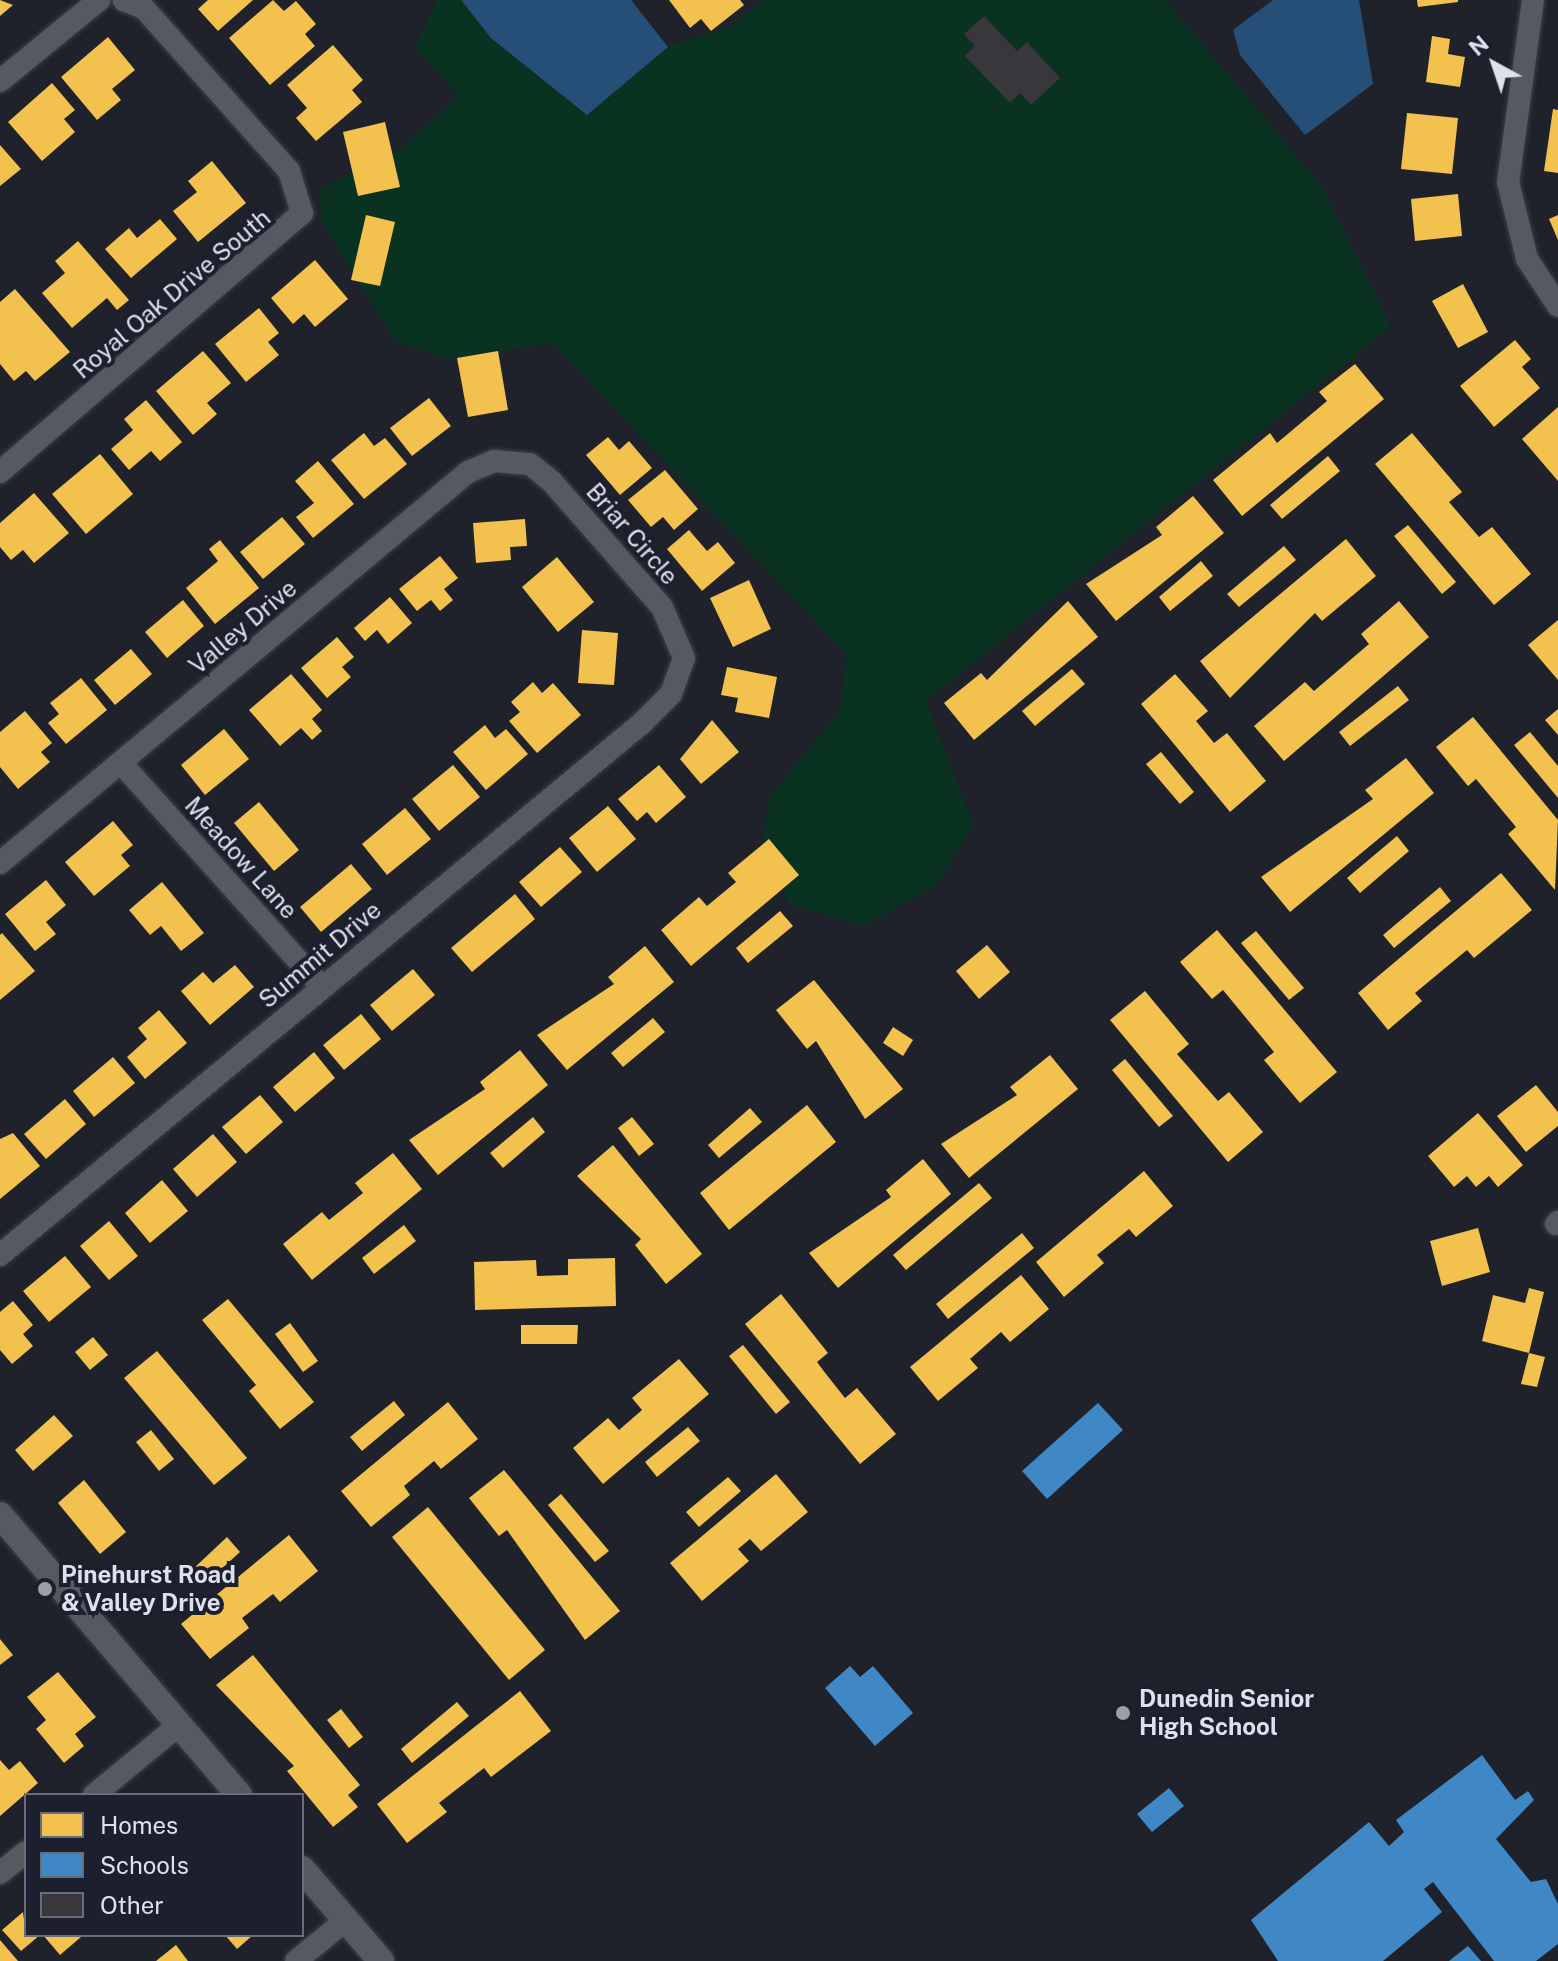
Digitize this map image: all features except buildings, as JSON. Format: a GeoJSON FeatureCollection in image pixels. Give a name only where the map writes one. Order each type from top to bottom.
{"type":"FeatureCollection","features":[{"type":"Feature","properties":{"kind":"street"},"geometry":{"type":"LineString","coordinates":[[0,81],[99,0]]}},
{"type":"Feature","properties":{"kind":"street","name":"Royal Oak Drive South"},"geometry":{"type":"LineString","coordinates":[[0,472],[302,213],[289,171],[144,8],[123,0]]}},
{"type":"Feature","properties":{"kind":"street"},"geometry":{"type":"LineString","coordinates":[[1533,0],[1508,182],[1527,259],[1558,306]]}},
{"type":"Feature","properties":{"kind":"street","name":"Valley Drive"},"geometry":{"type":"LineString","coordinates":[[0,863],[468,472],[494,461],[530,464]]}},
{"type":"Feature","properties":{"kind":"street","name":"Briar Circle"},"geometry":{"type":"LineString","coordinates":[[530,464],[662,607],[684,658],[671,694]]}},
{"type":"Feature","properties":{"kind":"street","name":"Summit Drive"},"geometry":{"type":"LineString","coordinates":[[0,1255],[671,694]]}},
{"type":"Feature","properties":{"kind":"street","name":"Meadow Lane"},"geometry":{"type":"LineString","coordinates":[[121,763],[322,987]]}},
{"type":"Feature","properties":{"kind":"street"},"geometry":{"type":"LineString","coordinates":[[4,1527],[237,1793]]}},
{"type":"Feature","properties":{"kind":"street"},"geometry":{"type":"LineString","coordinates":[[96,1793],[179,1725]]}},
{"type":"Feature","properties":{"kind":"street"},"geometry":{"type":"LineString","coordinates":[[0,1873],[24,1854]]}},
{"type":"Feature","properties":{"kind":"street"},"geometry":{"type":"LineString","coordinates":[[304,1871],[381,1961]]}},
{"type":"Feature","properties":{"kind":"street"},"geometry":{"type":"LineString","coordinates":[[296,1961],[346,1920]]}},
{"type":"Feature","properties":{"kind":"green space"},"geometry":{"type":"Polygon","coordinates":[[[437,0],[461,0],[491,38],[587,115],[667,47],[734,25],[763,0],[1165,0],[1320,184],[1391,326],[926,701],[973,824],[935,887],[863,926],[789,904],[762,846],[770,796],[839,713],[847,655],[553,343],[448,359],[395,341],[321,221],[320,189],[405,146],[458,96],[415,47],[437,0]]]}},
{"type":"Feature","properties":{"kind":"water"},"geometry":{"type":"Polygon","coordinates":[[[461,0],[631,0],[668,47],[587,115],[491,38],[461,0]]]}},
{"type":"Feature","properties":{"kind":"water"},"geometry":{"type":"Polygon","coordinates":[[[1273,0],[1359,0],[1373,84],[1305,135],[1240,55],[1233,30],[1273,0]]]}},
{"type":"Feature","properties":{"kind":"place","name":"Pinehurst Road & Valley Drive"},"geometry":{"type":"Point","coordinates":[45,1589]}},
{"type":"Feature","properties":{"kind":"place","name":"Dunedin Senior High School"},"geometry":{"type":"Point","coordinates":[1123,1713]}}]}
